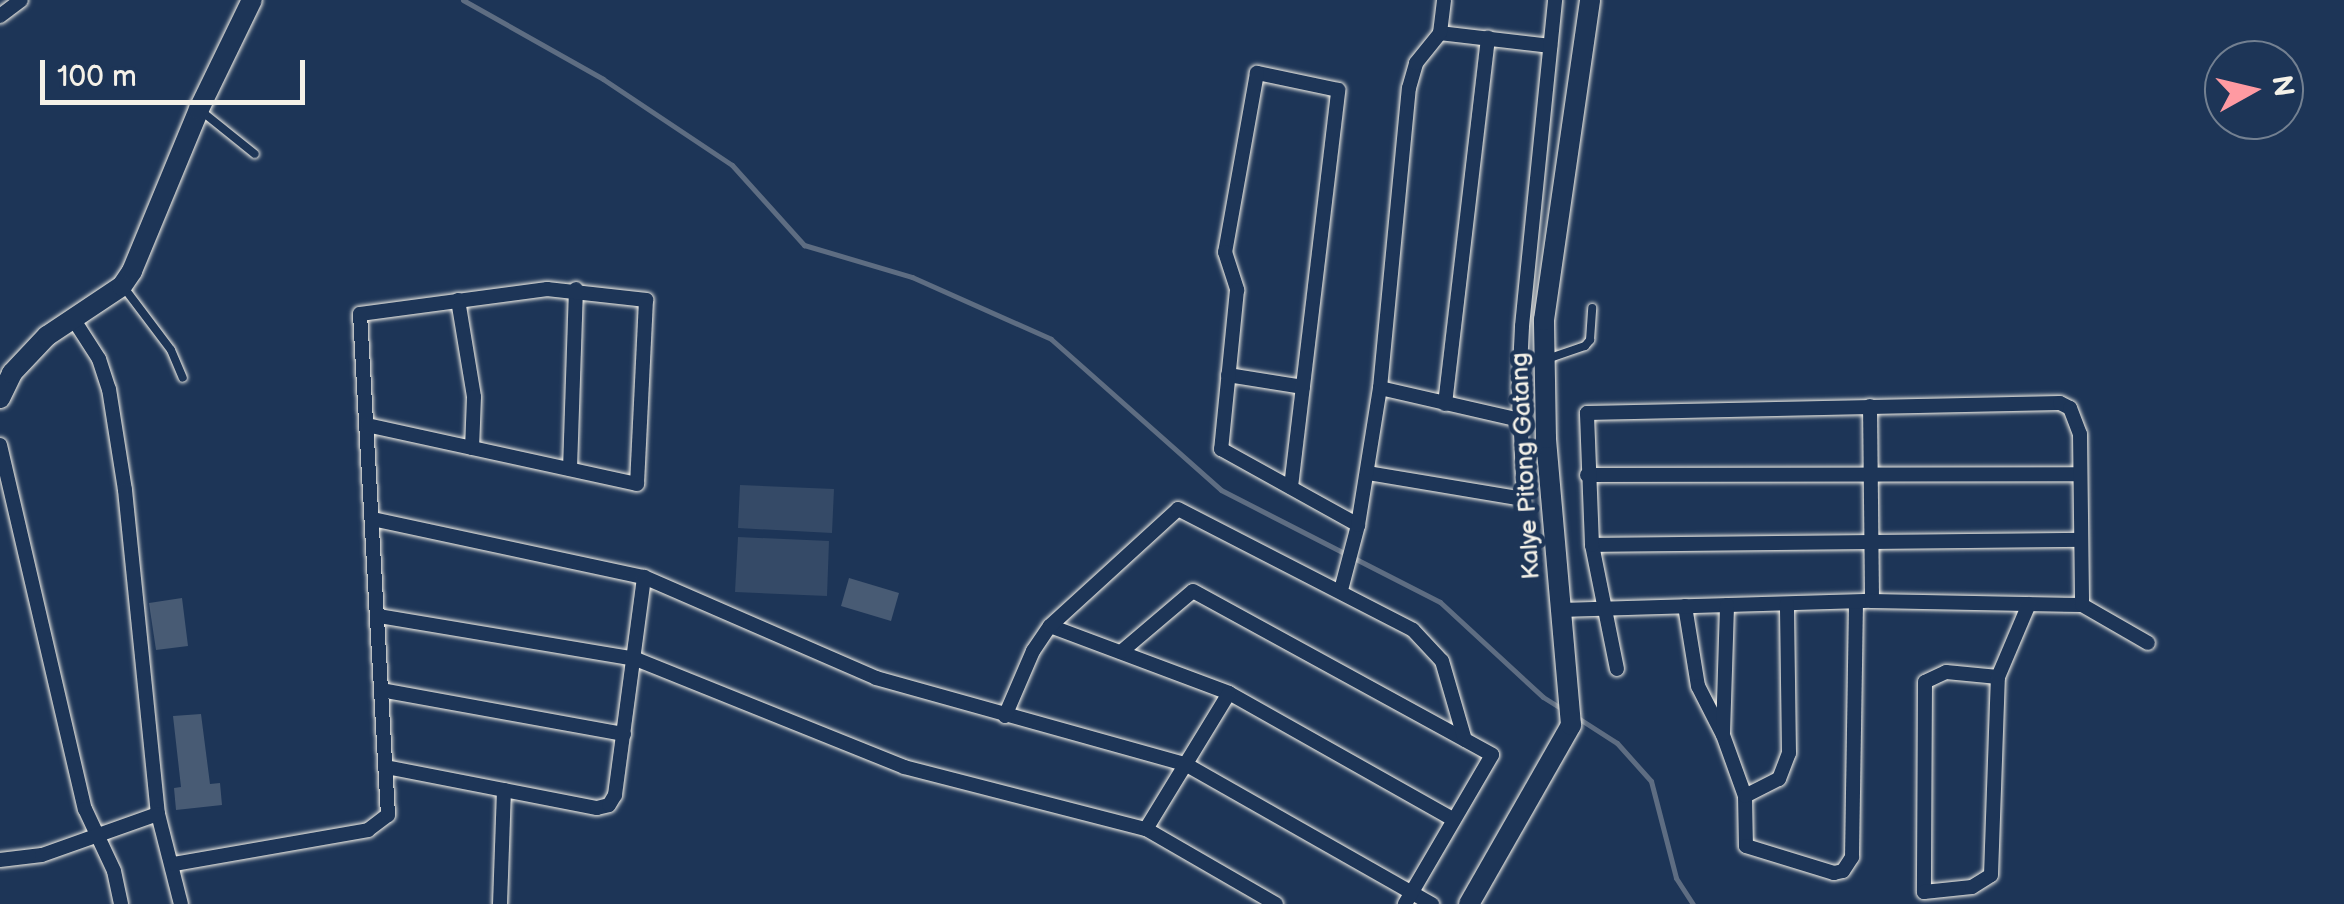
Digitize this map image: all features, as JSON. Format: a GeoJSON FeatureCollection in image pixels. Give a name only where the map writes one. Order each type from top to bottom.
{"type":"FeatureCollection","features":[{"type":"Feature","properties":{"kind":"street"},"geometry":{"type":"LineString","coordinates":[[0,16],[21,0]]}},
{"type":"Feature","properties":{"kind":"street"},"geometry":{"type":"LineString","coordinates":[[0,398],[12,374],[47,336],[122,286],[199,109],[252,0]]}},
{"type":"Feature","properties":{"kind":"street"},"geometry":{"type":"LineString","coordinates":[[1341,590],[1358,525],[1380,388],[1409,88],[1416,63],[1440,33],[1444,0]]}},
{"type":"Feature","properties":{"kind":"street"},"geometry":{"type":"LineString","coordinates":[[1368,473],[1524,499],[1520,420],[1522,326],[1555,0]]}},
{"type":"Feature","properties":{"kind":"street","name":"Kalye Pitong Gatang"},"geometry":{"type":"LineString","coordinates":[[1469,904],[1571,725],[1543,360],[1544,320],[1590,0]]}},
{"type":"Feature","properties":{"kind":"street"},"geometry":{"type":"LineString","coordinates":[[1440,33],[1550,46]]}},
{"type":"Feature","properties":{"kind":"street"},"geometry":{"type":"LineString","coordinates":[[1444,404],[1488,38]]}},
{"type":"Feature","properties":{"kind":"street"},"geometry":{"type":"LineString","coordinates":[[1290,488],[1338,90],[1256,73],[1224,252],[1237,290],[1221,449],[1290,488],[1358,525]]}},
{"type":"Feature","properties":{"kind":"street"},"geometry":{"type":"LineString","coordinates":[[570,470],[576,290]]}},
{"type":"Feature","properties":{"kind":"street"},"geometry":{"type":"LineString","coordinates":[[174,864],[377,827],[390,806],[360,314],[458,300],[576,290],[646,300],[638,484],[368,425]]}},
{"type":"Feature","properties":{"kind":"street"},"geometry":{"type":"LineString","coordinates":[[458,300],[474,397],[472,448]]}},
{"type":"Feature","properties":{"kind":"street"},"geometry":{"type":"LineString","coordinates":[[72,317],[99,359],[109,389],[128,510],[158,814],[174,864],[181,904]]}},
{"type":"Feature","properties":{"kind":"street"},"geometry":{"type":"LineString","coordinates":[[1228,375],[1303,387]]}},
{"type":"Feature","properties":{"kind":"street"},"geometry":{"type":"LineString","coordinates":[[1380,388],[1520,420]]}},
{"type":"Feature","properties":{"kind":"street"},"geometry":{"type":"LineString","coordinates":[[1617,669],[1592,545],[1586,475],[1587,413],[2060,402],[2076,420],[2082,605]]}},
{"type":"Feature","properties":{"kind":"street"},"geometry":{"type":"LineString","coordinates":[[1685,606],[1698,686],[1723,735],[1745,796],[1746,846],[1825,872],[1843,872],[1849,866],[1871,542],[1870,406]]}},
{"type":"Feature","properties":{"kind":"street"},"geometry":{"type":"LineString","coordinates":[[0,445],[94,835],[114,871],[121,904]]}},
{"type":"Feature","properties":{"kind":"street"},"geometry":{"type":"LineString","coordinates":[[1586,475],[2080,474]]}},
{"type":"Feature","properties":{"kind":"street"},"geometry":{"type":"LineString","coordinates":[[1005,716],[1033,651],[1050,626],[1178,509],[1341,590],[1428,644],[1452,683],[1465,740]]}},
{"type":"Feature","properties":{"kind":"street"},"geometry":{"type":"LineString","coordinates":[[373,520],[644,576],[876,678],[1187,764],[1408,899],[1432,904]]}},
{"type":"Feature","properties":{"kind":"street"},"geometry":{"type":"LineString","coordinates":[[1592,545],[2081,540]]}},
{"type":"Feature","properties":{"kind":"street"},"geometry":{"type":"LineString","coordinates":[[386,767],[604,808],[615,795],[644,576]]}},
{"type":"Feature","properties":{"kind":"street"},"geometry":{"type":"LineString","coordinates":[[1121,652],[1192,591],[1492,754],[1408,899]]}},
{"type":"Feature","properties":{"kind":"street"},"geometry":{"type":"LineString","coordinates":[[1560,610],[1864,602],[2082,605],[2148,643]]}},
{"type":"Feature","properties":{"kind":"street"},"geometry":{"type":"LineString","coordinates":[[1745,796],[1779,779],[1789,754],[1787,604]]}},
{"type":"Feature","properties":{"kind":"street"},"geometry":{"type":"LineString","coordinates":[[1998,677],[1946,672],[1925,682],[1924,892],[1972,887],[1990,875],[1998,677],[2029,604]]}},
{"type":"Feature","properties":{"kind":"street"},"geometry":{"type":"LineString","coordinates":[[1723,735],[1728,605]]}},
{"type":"Feature","properties":{"kind":"street"},"geometry":{"type":"LineString","coordinates":[[378,616],[636,659],[904,767],[1146,828],[1276,904]]}},
{"type":"Feature","properties":{"kind":"street"},"geometry":{"type":"LineString","coordinates":[[1050,626],[1229,694],[1454,820]]}},
{"type":"Feature","properties":{"kind":"street"},"geometry":{"type":"LineString","coordinates":[[381,690],[624,734]]}},
{"type":"Feature","properties":{"kind":"street"},"geometry":{"type":"LineString","coordinates":[[1146,828],[1229,694]]}},
{"type":"Feature","properties":{"kind":"street"},"geometry":{"type":"LineString","coordinates":[[500,904],[504,790]]}},
{"type":"Feature","properties":{"kind":"street"},"geometry":{"type":"LineString","coordinates":[[0,860],[42,855],[158,814]]}},
{"type":"Feature","properties":{"kind":"lane"},"geometry":{"type":"LineString","coordinates":[[199,109],[256,154]]}},
{"type":"Feature","properties":{"kind":"lane"},"geometry":{"type":"LineString","coordinates":[[122,286],[171,350],[183,378]]}},
{"type":"Feature","properties":{"kind":"lane"},"geometry":{"type":"LineString","coordinates":[[1543,360],[1585,346],[1590,340],[1592,308]]}},
{"type":"Feature","properties":{"kind":"shaded area"},"geometry":{"type":"Polygon","coordinates":[[[740,485],[834,489],[832,533],[738,528],[740,485]]]}},
{"type":"Feature","properties":{"kind":"shaded area"},"geometry":{"type":"Polygon","coordinates":[[[738,537],[829,541],[827,596],[735,592],[738,537]]]}},
{"type":"Feature","properties":{"kind":"building"},"geometry":{"type":"Polygon","coordinates":[[[849,578],[899,593],[891,621],[841,606],[849,578]]]}},
{"type":"Feature","properties":{"kind":"building"},"geometry":{"type":"Polygon","coordinates":[[[182,598],[188,646],[156,650],[149,603],[182,598]]]}},
{"type":"Feature","properties":{"kind":"building"},"geometry":{"type":"Polygon","coordinates":[[[201,714],[210,784],[220,783],[222,805],[176,810],[174,788],[181,787],[173,716],[201,714]]]}},
{"type":"Feature","properties":{"kind":"waterway"},"geometry":{"type":"LineString","coordinates":[[463,0],[603,79],[732,165],[804,245],[912,277],[1051,339],[1221,490],[1440,602],[1543,697],[1564,710]]}},
{"type":"Feature","properties":{"kind":"waterway"},"geometry":{"type":"LineString","coordinates":[[1578,718],[1617,743],[1651,781],[1676,878],[1693,904]]}}]}
